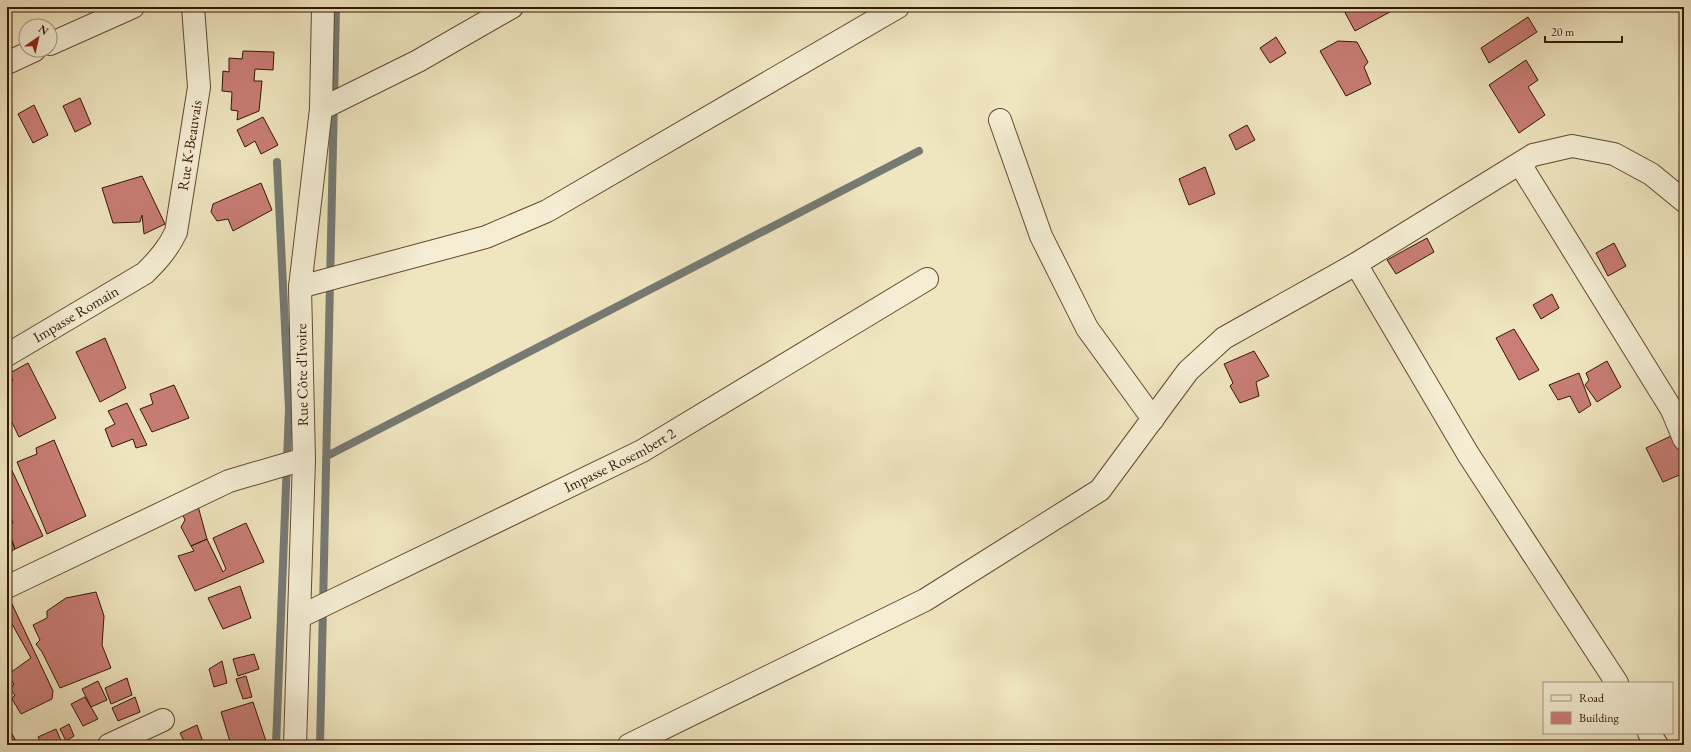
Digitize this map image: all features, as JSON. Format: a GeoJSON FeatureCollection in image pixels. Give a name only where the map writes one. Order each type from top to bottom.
{"type":"FeatureCollection","features":[{"type":"Feature","properties":{"kind":"street"},"geometry":{"type":"LineString","coordinates":[[58,40],[133,7]]}},
{"type":"Feature","properties":{"kind":"street","name":"Rue K-Beauvais"},"geometry":{"type":"LineString","coordinates":[[145,273],[161,257],[170,245],[176,232],[199,87],[193,7]]}},
{"type":"Feature","properties":{"kind":"street","name":"Rue Côte d'Ivoire"},"geometry":{"type":"LineString","coordinates":[[296,745],[304,459],[300,287],[321,109],[323,7]]}},
{"type":"Feature","properties":{"kind":"street"},"geometry":{"type":"LineString","coordinates":[[321,109],[418,61],[512,7]]}},
{"type":"Feature","properties":{"kind":"street"},"geometry":{"type":"LineString","coordinates":[[300,287],[486,236],[547,211],[898,7]]}},
{"type":"Feature","properties":{"kind":"street"},"geometry":{"type":"LineString","coordinates":[[7,63],[18,58]]}},
{"type":"Feature","properties":{"kind":"street"},"geometry":{"type":"LineString","coordinates":[[1000,120],[1041,236],[1087,328],[1153,419]]}},
{"type":"Feature","properties":{"kind":"street"},"geometry":{"type":"LineString","coordinates":[[629,745],[925,600],[1100,490],[1188,371],[1224,338],[1356,264],[1533,155],[1572,146],[1614,154],[1651,174],[1684,201]]}},
{"type":"Feature","properties":{"kind":"street"},"geometry":{"type":"LineString","coordinates":[[1520,164],[1672,410],[1684,439]]}},
{"type":"Feature","properties":{"kind":"street"},"geometry":{"type":"LineString","coordinates":[[1356,264],[1468,454],[1616,682]]}},
{"type":"Feature","properties":{"kind":"street","name":"Impasse Romain"},"geometry":{"type":"LineString","coordinates":[[7,355],[145,273]]}},
{"type":"Feature","properties":{"kind":"street","name":"Impasse Rosembert 2"},"geometry":{"type":"LineString","coordinates":[[299,617],[642,452],[927,279]]}},
{"type":"Feature","properties":{"kind":"street"},"geometry":{"type":"LineString","coordinates":[[7,587],[228,481],[304,459]]}},
{"type":"Feature","properties":{"kind":"street"},"geometry":{"type":"LineString","coordinates":[[109,745],[163,720]]}},
{"type":"Feature","properties":{"kind":"street"},"geometry":{"type":"LineString","coordinates":[[1650,734],[1657,745]]}},
{"type":"Feature","properties":{"kind":"building"},"geometry":{"type":"Polygon","coordinates":[[[1342,7],[1399,7],[1355,31],[1342,7]]]}},
{"type":"Feature","properties":{"kind":"building"},"geometry":{"type":"Polygon","coordinates":[[[1528,17],[1537,32],[1489,63],[1481,48],[1528,17]]]}},
{"type":"Feature","properties":{"kind":"building"},"geometry":{"type":"Polygon","coordinates":[[[1276,37],[1286,53],[1270,63],[1260,48],[1276,37]]]}},
{"type":"Feature","properties":{"kind":"building"},"geometry":{"type":"Polygon","coordinates":[[[1338,41],[1357,42],[1368,62],[1364,67],[1371,84],[1346,96],[1320,51],[1338,41]]]}},
{"type":"Feature","properties":{"kind":"building"},"geometry":{"type":"Polygon","coordinates":[[[243,51],[274,52],[273,70],[255,69],[254,81],[262,81],[259,111],[237,120],[238,111],[231,110],[232,92],[222,91],[223,71],[229,72],[229,58],[242,59],[243,51]]]}},
{"type":"Feature","properties":{"kind":"building"},"geometry":{"type":"Polygon","coordinates":[[[1526,60],[1538,80],[1528,87],[1545,115],[1519,133],[1489,85],[1526,60]]]}},
{"type":"Feature","properties":{"kind":"building"},"geometry":{"type":"Polygon","coordinates":[[[80,98],[91,124],[75,132],[63,106],[80,98]]]}},
{"type":"Feature","properties":{"kind":"building"},"geometry":{"type":"Polygon","coordinates":[[[34,105],[48,135],[33,143],[18,114],[34,105]]]}},
{"type":"Feature","properties":{"kind":"building"},"geometry":{"type":"Polygon","coordinates":[[[263,117],[278,145],[261,154],[255,141],[245,147],[237,130],[263,117]]]}},
{"type":"Feature","properties":{"kind":"building"},"geometry":{"type":"Polygon","coordinates":[[[1247,125],[1255,140],[1236,150],[1229,135],[1247,125]]]}},
{"type":"Feature","properties":{"kind":"building"},"geometry":{"type":"Polygon","coordinates":[[[1205,167],[1215,194],[1189,205],[1179,179],[1205,167]]]}},
{"type":"Feature","properties":{"kind":"building"},"geometry":{"type":"Polygon","coordinates":[[[142,176],[165,224],[144,234],[142,215],[140,222],[113,223],[102,188],[142,176]]]}},
{"type":"Feature","properties":{"kind":"building"},"geometry":{"type":"Polygon","coordinates":[[[261,183],[272,210],[233,231],[228,219],[217,221],[211,212],[213,204],[261,183]]]}},
{"type":"Feature","properties":{"kind":"building"},"geometry":{"type":"Polygon","coordinates":[[[1427,238],[1434,252],[1396,274],[1387,260],[1427,238]]]}},
{"type":"Feature","properties":{"kind":"building"},"geometry":{"type":"Polygon","coordinates":[[[1614,243],[1626,266],[1608,276],[1596,253],[1614,243]]]}},
{"type":"Feature","properties":{"kind":"building"},"geometry":{"type":"Polygon","coordinates":[[[1552,294],[1559,308],[1541,319],[1533,305],[1552,294]]]}},
{"type":"Feature","properties":{"kind":"building"},"geometry":{"type":"Polygon","coordinates":[[[1514,329],[1539,370],[1519,380],[1496,338],[1514,329]]]}},
{"type":"Feature","properties":{"kind":"building"},"geometry":{"type":"Polygon","coordinates":[[[105,338],[126,388],[100,402],[76,352],[105,338]]]}},
{"type":"Feature","properties":{"kind":"building"},"geometry":{"type":"Polygon","coordinates":[[[1254,351],[1269,376],[1256,382],[1259,396],[1240,403],[1230,386],[1233,383],[1224,364],[1254,351]]]}},
{"type":"Feature","properties":{"kind":"building"},"geometry":{"type":"Polygon","coordinates":[[[1607,361],[1621,387],[1597,402],[1585,385],[1589,380],[1586,373],[1607,361]]]}},
{"type":"Feature","properties":{"kind":"building"},"geometry":{"type":"Polygon","coordinates":[[[28,363],[56,418],[19,437],[7,412],[7,383],[13,380],[8,374],[28,363]]]}},
{"type":"Feature","properties":{"kind":"building"},"geometry":{"type":"Polygon","coordinates":[[[1579,373],[1591,405],[1579,413],[1570,396],[1558,400],[1549,385],[1579,373]]]}},
{"type":"Feature","properties":{"kind":"building"},"geometry":{"type":"Polygon","coordinates":[[[174,385],[189,418],[152,432],[140,409],[153,404],[150,394],[174,385]]]}},
{"type":"Feature","properties":{"kind":"building"},"geometry":{"type":"Polygon","coordinates":[[[127,403],[147,445],[136,448],[133,439],[112,447],[105,429],[115,424],[108,411],[127,403]]]}},
{"type":"Feature","properties":{"kind":"building"},"geometry":{"type":"Polygon","coordinates":[[[1673,435],[1684,461],[1684,473],[1663,482],[1646,448],[1673,435]]]}},
{"type":"Feature","properties":{"kind":"building"},"geometry":{"type":"Polygon","coordinates":[[[54,440],[86,516],[47,534],[17,462],[37,454],[36,448],[54,440]]]}},
{"type":"Feature","properties":{"kind":"building"},"geometry":{"type":"Polygon","coordinates":[[[7,460],[43,536],[15,549],[7,527],[13,523],[7,508],[7,460]]]}},
{"type":"Feature","properties":{"kind":"building"},"geometry":{"type":"Polygon","coordinates":[[[198,506],[207,539],[191,546],[181,527],[185,520],[182,513],[198,506]]]}},
{"type":"Feature","properties":{"kind":"building"},"geometry":{"type":"Polygon","coordinates":[[[246,523],[264,562],[195,591],[178,556],[194,551],[191,546],[207,539],[223,572],[226,569],[213,538],[246,523]]]}},
{"type":"Feature","properties":{"kind":"building"},"geometry":{"type":"Polygon","coordinates":[[[7,527],[15,549],[7,554],[7,527]]]}},
{"type":"Feature","properties":{"kind":"building"},"geometry":{"type":"Polygon","coordinates":[[[240,586],[251,618],[223,629],[208,598],[240,586]]]}},
{"type":"Feature","properties":{"kind":"building"},"geometry":{"type":"Polygon","coordinates":[[[96,592],[104,616],[102,645],[111,668],[60,688],[42,652],[36,644],[40,640],[33,625],[47,618],[47,611],[66,598],[96,592]]]}},
{"type":"Feature","properties":{"kind":"building"},"geometry":{"type":"Polygon","coordinates":[[[12,604],[53,691],[52,699],[21,714],[12,699],[15,695],[10,690],[14,684],[7,675],[31,658],[7,615],[7,606],[12,604]]]}},
{"type":"Feature","properties":{"kind":"building"},"geometry":{"type":"Polygon","coordinates":[[[254,654],[259,669],[238,676],[233,659],[254,654]]]}},
{"type":"Feature","properties":{"kind":"building"},"geometry":{"type":"Polygon","coordinates":[[[222,661],[227,683],[214,687],[209,669],[222,661]]]}},
{"type":"Feature","properties":{"kind":"building"},"geometry":{"type":"Polygon","coordinates":[[[246,676],[252,697],[243,699],[236,679],[246,676]]]}},
{"type":"Feature","properties":{"kind":"building"},"geometry":{"type":"Polygon","coordinates":[[[127,678],[132,695],[111,704],[105,688],[127,678]]]}},
{"type":"Feature","properties":{"kind":"building"},"geometry":{"type":"Polygon","coordinates":[[[98,681],[107,700],[91,707],[82,689],[98,681]]]}},
{"type":"Feature","properties":{"kind":"building"},"geometry":{"type":"Polygon","coordinates":[[[85,697],[98,719],[83,726],[71,704],[85,697]]]}},
{"type":"Feature","properties":{"kind":"building"},"geometry":{"type":"Polygon","coordinates":[[[135,697],[140,712],[118,721],[112,708],[135,697]]]}},
{"type":"Feature","properties":{"kind":"building"},"geometry":{"type":"Polygon","coordinates":[[[253,702],[266,741],[261,745],[231,745],[221,712],[253,702]]]}},
{"type":"Feature","properties":{"kind":"building"},"geometry":{"type":"Polygon","coordinates":[[[69,724],[74,736],[66,741],[60,729],[69,724]]]}},
{"type":"Feature","properties":{"kind":"building"},"geometry":{"type":"Polygon","coordinates":[[[197,725],[204,745],[186,745],[180,733],[197,725]]]}},
{"type":"Feature","properties":{"kind":"building"},"geometry":{"type":"Polygon","coordinates":[[[56,729],[62,743],[58,745],[42,745],[38,737],[56,729]]]}},
{"type":"Feature","properties":{"kind":"building"},"geometry":{"type":"Polygon","coordinates":[[[10,730],[18,745],[7,745],[7,732],[10,730]]]}},
{"type":"Feature","properties":{"kind":"waterway"},"geometry":{"type":"LineString","coordinates":[[320,745],[336,7]]}},
{"type":"Feature","properties":{"kind":"waterway"},"geometry":{"type":"LineString","coordinates":[[327,456],[919,151]]}},
{"type":"Feature","properties":{"kind":"waterway"},"geometry":{"type":"LineString","coordinates":[[276,745],[289,409],[277,162]]}}]}
